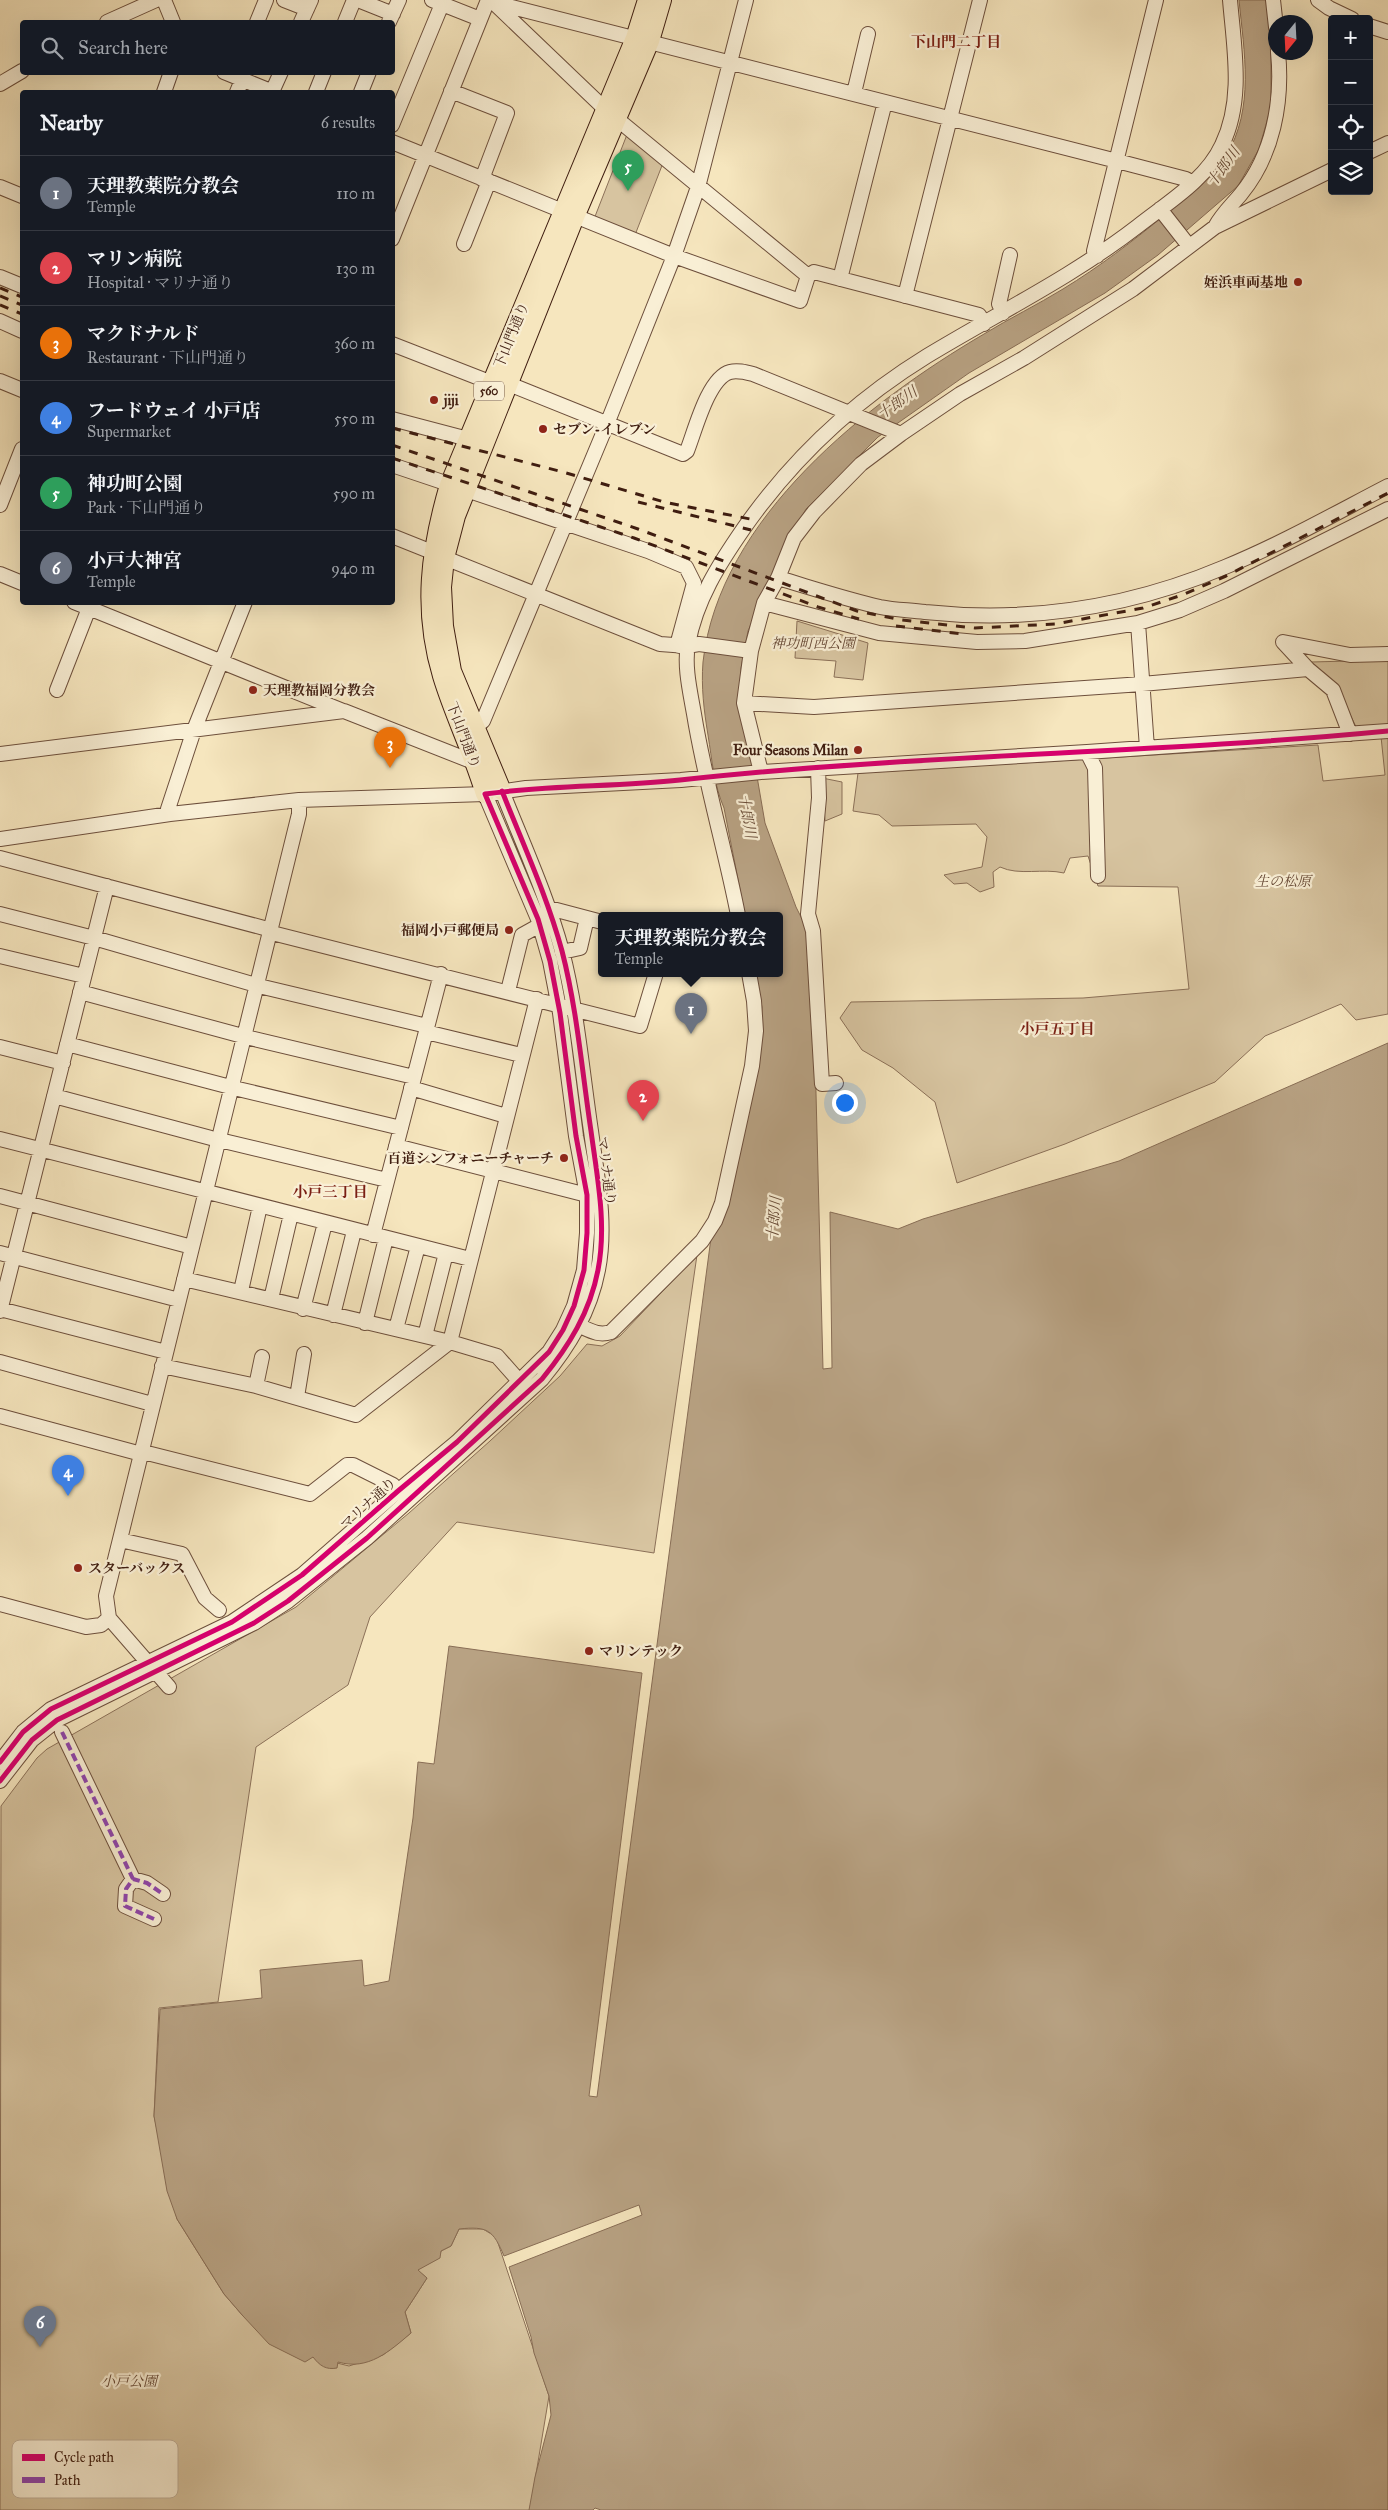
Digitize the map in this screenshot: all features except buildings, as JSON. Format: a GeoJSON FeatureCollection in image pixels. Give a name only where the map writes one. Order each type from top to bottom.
{"type":"FeatureCollection","features":[{"type":"Feature","properties":{"kind":"main road","name":"下山門通り"},"geometry":{"type":"LineString","coordinates":[[642,39],[647,0]]}},
{"type":"Feature","properties":{"kind":"main road","name":"下山門通り"},"geometry":{"type":"LineString","coordinates":[[494,792],[475,727],[452,671],[445,635],[439,555],[450,536],[467,491],[501,384],[569,214],[642,39],[662,0]]}},
{"type":"Feature","properties":{"kind":"main road","name":"下山門通り"},"geometry":{"type":"LineString","coordinates":[[494,792],[476,763],[441,674],[431,626],[429,588],[439,555],[449,485],[468,439],[501,384]]}},
{"type":"Feature","properties":{"kind":"street"},"geometry":{"type":"LineString","coordinates":[[111,20],[156,0]]}},
{"type":"Feature","properties":{"kind":"street"},"geometry":{"type":"LineString","coordinates":[[164,0],[172,20]]}},
{"type":"Feature","properties":{"kind":"street"},"geometry":{"type":"LineString","coordinates":[[258,20],[266,0]]}},
{"type":"Feature","properties":{"kind":"street"},"geometry":{"type":"LineString","coordinates":[[284,0],[309,5],[302,20]]}},
{"type":"Feature","properties":{"kind":"street"},"geometry":{"type":"LineString","coordinates":[[346,20],[354,0]]}},
{"type":"Feature","properties":{"kind":"street"},"geometry":{"type":"LineString","coordinates":[[358,0],[391,18],[398,0]]}},
{"type":"Feature","properties":{"kind":"street"},"geometry":{"type":"LineString","coordinates":[[475,727],[482,721],[536,595],[674,256],[698,187],[746,0]]}},
{"type":"Feature","properties":{"kind":"street"},"geometry":{"type":"LineString","coordinates":[[905,296],[980,0]]}},
{"type":"Feature","properties":{"kind":"street"},"geometry":{"type":"LineString","coordinates":[[1096,256],[1094,251],[1156,0]]}},
{"type":"Feature","properties":{"kind":"street"},"geometry":{"type":"LineString","coordinates":[[737,912],[706,776],[688,676],[689,645],[697,612],[706,588],[728,550],[780,479],[805,451],[928,356],[1060,281],[1160,210],[1192,183],[1220,149],[1233,115],[1236,73],[1230,0]]}},
{"type":"Feature","properties":{"kind":"street"},"geometry":{"type":"LineString","coordinates":[[1273,0],[1275,15]]}},
{"type":"Feature","properties":{"kind":"street"},"geometry":{"type":"LineString","coordinates":[[1318,0],[1344,15]]}},
{"type":"Feature","properties":{"kind":"street"},"geometry":{"type":"LineString","coordinates":[[490,1],[1117,161],[1186,179],[1192,183]]}},
{"type":"Feature","properties":{"kind":"street"},"geometry":{"type":"LineString","coordinates":[[395,232],[480,19],[490,1]]}},
{"type":"Feature","properties":{"kind":"street"},"geometry":{"type":"LineString","coordinates":[[490,1],[611,114],[808,276]]}},
{"type":"Feature","properties":{"kind":"street"},"geometry":{"type":"LineString","coordinates":[[395,118],[437,2],[480,19]]}},
{"type":"Feature","properties":{"kind":"street"},"geometry":{"type":"LineString","coordinates":[[1373,27],[1388,32]]}},
{"type":"Feature","properties":{"kind":"street"},"geometry":{"type":"LineString","coordinates":[[854,93],[868,34]]}},
{"type":"Feature","properties":{"kind":"street"},"geometry":{"type":"LineString","coordinates":[[1215,227],[1223,212],[1242,194],[1259,165],[1270,140],[1277,112],[1281,80],[1279,60]]}},
{"type":"Feature","properties":{"kind":"street"},"geometry":{"type":"LineString","coordinates":[[0,84],[20,72]]}},
{"type":"Feature","properties":{"kind":"street"},"geometry":{"type":"LineString","coordinates":[[165,90],[170,75]]}},
{"type":"Feature","properties":{"kind":"street"},"geometry":{"type":"LineString","coordinates":[[274,90],[280,75]]}},
{"type":"Feature","properties":{"kind":"street"},"geometry":{"type":"LineString","coordinates":[[317,90],[323,75]]}},
{"type":"Feature","properties":{"kind":"street"},"geometry":{"type":"LineString","coordinates":[[362,90],[368,75]]}},
{"type":"Feature","properties":{"kind":"street"},"geometry":{"type":"LineString","coordinates":[[235,79],[267,90]]}},
{"type":"Feature","properties":{"kind":"street"},"geometry":{"type":"LineString","coordinates":[[451,91],[507,113],[464,244]]}},
{"type":"Feature","properties":{"kind":"street"},"geometry":{"type":"LineString","coordinates":[[840,279],[885,102]]}},
{"type":"Feature","properties":{"kind":"street"},"geometry":{"type":"LineString","coordinates":[[395,143],[674,256],[800,302],[808,276],[814,272],[979,314],[984,324]]}},
{"type":"Feature","properties":{"kind":"street"},"geometry":{"type":"LineString","coordinates":[[1373,150],[1388,143]]}},
{"type":"Feature","properties":{"kind":"street"},"geometry":{"type":"LineString","coordinates":[[761,772],[744,703],[747,651],[764,603],[778,578],[794,538],[814,512],[861,464],[899,433],[960,394],[1024,358],[1133,289],[1186,243],[1328,172]]}},
{"type":"Feature","properties":{"kind":"street"},"geometry":{"type":"LineString","coordinates":[[1,192],[20,196]]}},
{"type":"Feature","properties":{"kind":"street"},"geometry":{"type":"LineString","coordinates":[[1160,210],[1186,243]]}},
{"type":"Feature","properties":{"kind":"street"},"geometry":{"type":"LineString","coordinates":[[1002,313],[998,304],[1010,255]]}},
{"type":"Feature","properties":{"kind":"street"},"geometry":{"type":"LineString","coordinates":[[0,277],[20,285]]}},
{"type":"Feature","properties":{"kind":"street"},"geometry":{"type":"LineString","coordinates":[[0,321],[20,329]]}},
{"type":"Feature","properties":{"kind":"street"},"geometry":{"type":"LineString","coordinates":[[395,345],[683,454],[687,452],[711,390],[724,374],[736,371],[753,374],[899,433]]}},
{"type":"Feature","properties":{"kind":"street"},"geometry":{"type":"LineString","coordinates":[[0,381],[20,389]]}},
{"type":"Feature","properties":{"kind":"street"},"geometry":{"type":"LineString","coordinates":[[395,420],[468,439]]}},
{"type":"Feature","properties":{"kind":"street"},"geometry":{"type":"LineString","coordinates":[[0,505],[20,454]]}},
{"type":"Feature","properties":{"kind":"street"},"geometry":{"type":"LineString","coordinates":[[395,467],[648,550],[686,567],[694,583],[679,638],[689,645]]}},
{"type":"Feature","properties":{"kind":"street"},"geometry":{"type":"LineString","coordinates":[[778,578],[882,607],[972,617],[1043,614],[1111,604],[1150,594],[1227,566],[1388,486]]}},
{"type":"Feature","properties":{"kind":"street"},"geometry":{"type":"LineString","coordinates":[[764,603],[879,633],[977,642],[1026,641],[1138,623],[1180,610],[1224,591],[1388,509]]}},
{"type":"Feature","properties":{"kind":"street"},"geometry":{"type":"LineString","coordinates":[[395,537],[660,644],[747,651]]}},
{"type":"Feature","properties":{"kind":"street"},"geometry":{"type":"LineString","coordinates":[[0,574],[20,582]]}},
{"type":"Feature","properties":{"kind":"street"},"geometry":{"type":"LineString","coordinates":[[81,605],[476,763]]}},
{"type":"Feature","properties":{"kind":"street"},"geometry":{"type":"LineString","coordinates":[[170,814],[168,809],[194,730],[244,605]]}},
{"type":"Feature","properties":{"kind":"street"},"geometry":{"type":"LineString","coordinates":[[57,690],[88,608]]}},
{"type":"Feature","properties":{"kind":"street"},"geometry":{"type":"LineString","coordinates":[[1138,623],[1147,748]]}},
{"type":"Feature","properties":{"kind":"street"},"geometry":{"type":"LineString","coordinates":[[1350,734],[1333,690],[1308,669],[1283,642],[1350,655],[1388,654]]}},
{"type":"Feature","properties":{"kind":"street"},"geometry":{"type":"LineString","coordinates":[[744,703],[814,707],[1142,684],[1308,669]]}},
{"type":"Feature","properties":{"kind":"street"},"geometry":{"type":"LineString","coordinates":[[0,754],[344,711]]}},
{"type":"Feature","properties":{"kind":"street"},"geometry":{"type":"LineString","coordinates":[[0,839],[170,814],[299,800],[494,792],[681,780],[706,776],[818,768],[1388,731]]}},
{"type":"Feature","properties":{"kind":"street"},"geometry":{"type":"LineString","coordinates":[[1087,752],[1095,768],[1098,876]]}},
{"type":"Feature","properties":{"kind":"street"},"geometry":{"type":"LineString","coordinates":[[818,768],[819,798],[808,914],[813,931],[822,1084],[836,1083]]}},
{"type":"Feature","properties":{"kind":"street","name":"マリナ通り"},"geometry":{"type":"LineString","coordinates":[[0,1762],[23,1732],[52,1709],[254,1623],[306,1588],[367,1538],[542,1379],[562,1356],[580,1326],[592,1294],[602,1240],[599,1188],[574,1009],[562,952],[549,908],[494,792]]}},
{"type":"Feature","properties":{"kind":"street","name":"マリナ通り"},"geometry":{"type":"LineString","coordinates":[[0,1781],[32,1740],[58,1720],[259,1606],[321,1561],[398,1491],[458,1442],[520,1382],[549,1352],[574,1306],[584,1270],[588,1232],[587,1195],[576,1136],[559,1004],[540,925],[494,792]]}},
{"type":"Feature","properties":{"kind":"street"},"geometry":{"type":"LineString","coordinates":[[169,1686],[109,1618],[106,1596],[299,814],[299,800]]}},
{"type":"Feature","properties":{"kind":"street"},"geometry":{"type":"LineString","coordinates":[[0,858],[276,934],[441,974],[640,1026],[655,977]]}},
{"type":"Feature","properties":{"kind":"street"},"geometry":{"type":"LineString","coordinates":[[107,886],[27,1203],[7,1255],[0,1310],[166,1352]]}},
{"type":"Feature","properties":{"kind":"street"},"geometry":{"type":"LineString","coordinates":[[549,908],[598,921]]}},
{"type":"Feature","properties":{"kind":"street"},"geometry":{"type":"LineString","coordinates":[[0,914],[522,1055]]}},
{"type":"Feature","properties":{"kind":"street"},"geometry":{"type":"LineString","coordinates":[[562,952],[580,948],[587,918]]}},
{"type":"Feature","properties":{"kind":"street"},"geometry":{"type":"LineString","coordinates":[[508,991],[522,935],[540,925]]}},
{"type":"Feature","properties":{"kind":"street"},"geometry":{"type":"LineString","coordinates":[[0,956],[84,976]]}},
{"type":"Feature","properties":{"kind":"street"},"geometry":{"type":"LineString","coordinates":[[365,1323],[388,1180],[441,974]]}},
{"type":"Feature","properties":{"kind":"street"},"geometry":{"type":"LineString","coordinates":[[580,1326],[604,1334],[611,1332],[702,1241],[715,1220],[722,1203],[752,1066],[756,1031],[750,977]]}},
{"type":"Feature","properties":{"kind":"street"},"geometry":{"type":"LineString","coordinates":[[80,992],[412,1082],[506,1116]]}},
{"type":"Feature","properties":{"kind":"street"},"geometry":{"type":"LineString","coordinates":[[162,1366],[256,1386],[356,1415],[450,1342],[492,1170],[537,999]]}},
{"type":"Feature","properties":{"kind":"street"},"geometry":{"type":"LineString","coordinates":[[68,1044],[232,1087],[401,1128]]}},
{"type":"Feature","properties":{"kind":"street"},"geometry":{"type":"LineString","coordinates":[[1,1050],[63,1063]]}},
{"type":"Feature","properties":{"kind":"street"},"geometry":{"type":"LineString","coordinates":[[54,1096],[218,1139],[388,1180]]}},
{"type":"Feature","properties":{"kind":"street"},"geometry":{"type":"LineString","coordinates":[[0,1138],[354,1231],[470,1259]]}},
{"type":"Feature","properties":{"kind":"street"},"geometry":{"type":"LineString","coordinates":[[396,1146],[587,1195]]}},
{"type":"Feature","properties":{"kind":"street"},"geometry":{"type":"LineString","coordinates":[[0,1196],[192,1247]]}},
{"type":"Feature","properties":{"kind":"street"},"geometry":{"type":"LineString","coordinates":[[240,1292],[260,1206]]}},
{"type":"Feature","properties":{"kind":"street"},"geometry":{"type":"LineString","coordinates":[[271,1299],[291,1214]]}},
{"type":"Feature","properties":{"kind":"street"},"geometry":{"type":"LineString","coordinates":[[303,1309],[325,1223]]}},
{"type":"Feature","properties":{"kind":"street"},"geometry":{"type":"LineString","coordinates":[[333,1315],[354,1231]]}},
{"type":"Feature","properties":{"kind":"street"},"geometry":{"type":"LineString","coordinates":[[396,1329],[418,1246]]}},
{"type":"Feature","properties":{"kind":"street"},"geometry":{"type":"LineString","coordinates":[[425,1336],[446,1253]]}},
{"type":"Feature","properties":{"kind":"street"},"geometry":{"type":"LineString","coordinates":[[7,1255],[179,1300]]}},
{"type":"Feature","properties":{"kind":"street"},"geometry":{"type":"LineString","coordinates":[[184,1279],[271,1299],[303,1309],[450,1342],[497,1356],[520,1382]]}},
{"type":"Feature","properties":{"kind":"street"},"geometry":{"type":"LineString","coordinates":[[297,1397],[304,1354]]}},
{"type":"Feature","properties":{"kind":"street"},"geometry":{"type":"LineString","coordinates":[[256,1386],[262,1357]]}},
{"type":"Feature","properties":{"kind":"street"},"geometry":{"type":"LineString","coordinates":[[0,1362],[152,1404]]}},
{"type":"Feature","properties":{"kind":"street"},"geometry":{"type":"LineString","coordinates":[[0,1416],[310,1494],[347,1466],[353,1465],[393,1485],[398,1491]]}},
{"type":"Feature","properties":{"kind":"street"},"geometry":{"type":"LineString","coordinates":[[120,1540],[182,1554],[205,1598],[219,1610]]}},
{"type":"Feature","properties":{"kind":"street"},"geometry":{"type":"LineString","coordinates":[[0,1604],[86,1627],[101,1625],[109,1618]]}},
{"type":"Feature","properties":{"kind":"street"},"geometry":{"type":"LineString","coordinates":[[62,1732],[133,1879],[147,1883],[163,1894]]}},
{"type":"Feature","properties":{"kind":"street"},"geometry":{"type":"LineString","coordinates":[[133,1879],[126,1889],[125,1906],[154,1920]]}},
{"type":"Feature","properties":{"kind":"green space"},"geometry":{"type":"Polygon","coordinates":[[[628,132],[663,163],[635,235],[594,219],[628,132]]]}},
{"type":"Feature","properties":{"kind":"green space","name":"神功町西公園"},"geometry":{"type":"Polygon","coordinates":[[[797,621],[868,643],[863,680],[834,677],[836,661],[795,658],[797,621]]]}},
{"type":"Feature","properties":{"kind":"green space","name":"生の松原"},"geometry":{"type":"Polygon","coordinates":[[[1388,660],[1388,1014],[1356,1020],[1341,1004],[1265,1036],[1215,1082],[1065,1144],[957,1183],[935,1102],[893,1068],[862,1050],[840,1018],[851,1002],[1083,998],[1189,989],[1178,887],[1098,886],[1088,856],[1070,858],[1064,873],[1048,871],[1023,872],[1000,867],[993,872],[994,887],[980,892],[967,883],[954,884],[944,875],[982,867],[987,837],[976,824],[892,826],[879,815],[853,811],[858,773],[1318,745],[1323,781],[1385,775],[1380,727],[1357,729],[1336,685],[1311,662],[1388,660]]]}},
{"type":"Feature","properties":{"kind":"green space"},"geometry":{"type":"Polygon","coordinates":[[[822,778],[842,782],[842,814],[825,821],[822,778]]]}},
{"type":"Feature","properties":{"kind":"green space","name":"小戸公園"},"geometry":{"type":"Polygon","coordinates":[[[697,1255],[654,1553],[457,1522],[370,1617],[348,1685],[256,1747],[218,2002],[159,2008],[154,2116],[177,2219],[224,2294],[243,2316],[313,2357],[349,2366],[383,2355],[411,2333],[405,2312],[427,2278],[417,2270],[439,2258],[441,2251],[451,2246],[459,2229],[483,2229],[496,2237],[549,2396],[530,2510],[0,2510],[1,1806],[37,1758],[47,1749],[296,1607],[409,1513],[490,1441],[560,1376],[587,1344],[602,1346],[620,1336],[697,1255]]]}},
{"type":"Feature","properties":{"kind":"water","name":"十郎川"},"geometry":{"type":"Polygon","coordinates":[[[1239,0],[1267,0],[1268,60],[1271,60],[1271,107],[1259,149],[1238,186],[1158,255],[1105,293],[969,373],[878,437],[806,509],[781,554],[748,631],[741,668],[740,711],[754,759],[765,823],[796,907],[807,929],[814,1014],[823,1369],[832,1368],[830,1212],[898,1229],[923,1219],[1119,1161],[1388,1043],[1388,2510],[601,2510],[595,2508],[593,2510],[529,2510],[535,2477],[551,2415],[549,2396],[534,2353],[531,2337],[509,2267],[642,2215],[639,2205],[504,2256],[493,2235],[483,2229],[459,2229],[451,2246],[441,2251],[440,2258],[418,2270],[427,2278],[405,2312],[411,2333],[387,2352],[369,2362],[349,2364],[338,2362],[337,2368],[330,2368],[324,2367],[313,2357],[305,2362],[269,2344],[243,2316],[224,2294],[177,2219],[167,2191],[154,2116],[160,2009],[262,1998],[260,1970],[362,1960],[364,1986],[389,1981],[413,1818],[418,1762],[434,1764],[449,1646],[642,1673],[589,2096],[597,2097],[711,1238],[723,1219],[759,1059],[762,1007],[756,977],[783,977],[783,912],[744,912],[724,808],[714,772],[705,717],[702,681],[703,662],[715,609],[737,560],[768,513],[806,469],[848,430],[893,394],[939,362],[1063,289],[1103,263],[1199,188],[1220,165],[1235,138],[1241,119],[1245,80],[1239,0]]]}},
{"type":"Feature","properties":{"kind":"railway"},"geometry":{"type":"LineString","coordinates":[[0,288],[20,296]]}},
{"type":"Feature","properties":{"kind":"railway"},"geometry":{"type":"LineString","coordinates":[[0,296],[20,304]]}},
{"type":"Feature","properties":{"kind":"railway"},"geometry":{"type":"LineString","coordinates":[[0,305],[20,313]]}},
{"type":"Feature","properties":{"kind":"railway"},"geometry":{"type":"LineString","coordinates":[[395,429],[563,472],[664,502],[755,520]]}},
{"type":"Feature","properties":{"kind":"railway"},"geometry":{"type":"LineString","coordinates":[[395,446],[638,529],[857,611],[902,620],[975,628],[1055,624],[1143,608],[1182,595],[1226,576],[1388,493]]}},
{"type":"Feature","properties":{"kind":"railway"},"geometry":{"type":"LineString","coordinates":[[395,459],[634,538],[818,607],[859,619]]}},
{"type":"Feature","properties":{"kind":"railway"},"geometry":{"type":"LineString","coordinates":[[638,502],[751,530]]}},
{"type":"Feature","properties":{"kind":"railway"},"geometry":{"type":"LineString","coordinates":[[896,626],[963,634]]}},
{"type":"Feature","properties":{"kind":"marked path"},"geometry":{"type":"LineString","coordinates":[[62,1732],[133,1879]]}},
{"type":"Feature","properties":{"kind":"marked path"},"geometry":{"type":"LineString","coordinates":[[154,1919],[125,1906],[126,1889],[133,1879],[147,1883],[163,1894]]}},
{"type":"Feature","properties":{"kind":"cycle path"},"geometry":{"type":"LineString","coordinates":[[0,1762],[23,1732],[51,1709],[232,1622],[302,1575],[457,1442],[549,1352],[563,1330],[574,1306],[584,1270],[587,1233],[587,1195],[576,1136],[560,1013],[550,961],[538,919],[485,794],[534,789],[656,782],[768,771],[945,759],[1211,745],[1388,731]]}},
{"type":"Feature","properties":{"kind":"cycle path"},"geometry":{"type":"LineString","coordinates":[[0,1781],[32,1740],[57,1720],[254,1623],[288,1601],[367,1538],[542,1379],[561,1354],[577,1328],[590,1300],[598,1270],[602,1235],[598,1183],[579,1040],[572,995],[556,931],[542,890],[502,791]]}},
{"type":"Feature","properties":{"kind":"place","name":"神功町公園"},"geometry":{"type":"Point","coordinates":[628,191]}},
{"type":"Feature","properties":{"kind":"place","name":"姪浜車両基地"},"geometry":{"type":"Point","coordinates":[1298,282]}},
{"type":"Feature","properties":{"kind":"place","name":"jiji"},"geometry":{"type":"Point","coordinates":[434,400]}},
{"type":"Feature","properties":{"kind":"place","name":"セブン-イレブン"},"geometry":{"type":"Point","coordinates":[543,429]}},
{"type":"Feature","properties":{"kind":"place","name":"天理教福岡分教会"},"geometry":{"type":"Point","coordinates":[253,690]}},
{"type":"Feature","properties":{"kind":"place","name":"Four Seasons Milan"},"geometry":{"type":"Point","coordinates":[858,750]}},
{"type":"Feature","properties":{"kind":"place","name":"マクドナルド"},"geometry":{"type":"Point","coordinates":[390,768]}},
{"type":"Feature","properties":{"kind":"place","name":"福岡小戸郵便局"},"geometry":{"type":"Point","coordinates":[509,930]}},
{"type":"Feature","properties":{"kind":"place","name":"天理教薬院分教会"},"geometry":{"type":"Point","coordinates":[691,1034]}},
{"type":"Feature","properties":{"kind":"place","name":"マリン病院"},"geometry":{"type":"Point","coordinates":[643,1121]}},
{"type":"Feature","properties":{"kind":"place","name":"百道シンフォニーチャーチ"},"geometry":{"type":"Point","coordinates":[564,1158]}},
{"type":"Feature","properties":{"kind":"place","name":"フードウェイ 小戸店"},"geometry":{"type":"Point","coordinates":[68,1496]}},
{"type":"Feature","properties":{"kind":"place","name":"スターバックス"},"geometry":{"type":"Point","coordinates":[78,1568]}},
{"type":"Feature","properties":{"kind":"place","name":"マリンテック"},"geometry":{"type":"Point","coordinates":[589,1651]}},
{"type":"Feature","properties":{"kind":"place","name":"小戸大神宮"},"geometry":{"type":"Point","coordinates":[40,2347]}},
{"type":"Feature","properties":{"kind":"district","name":"下山門二丁目"},"geometry":{"type":"Point","coordinates":[956,42]}},
{"type":"Feature","properties":{"kind":"district","name":"小戸五丁目"},"geometry":{"type":"Point","coordinates":[1057,1029]}},
{"type":"Feature","properties":{"kind":"district","name":"小戸三丁目"},"geometry":{"type":"Point","coordinates":[330,1192]}}]}
